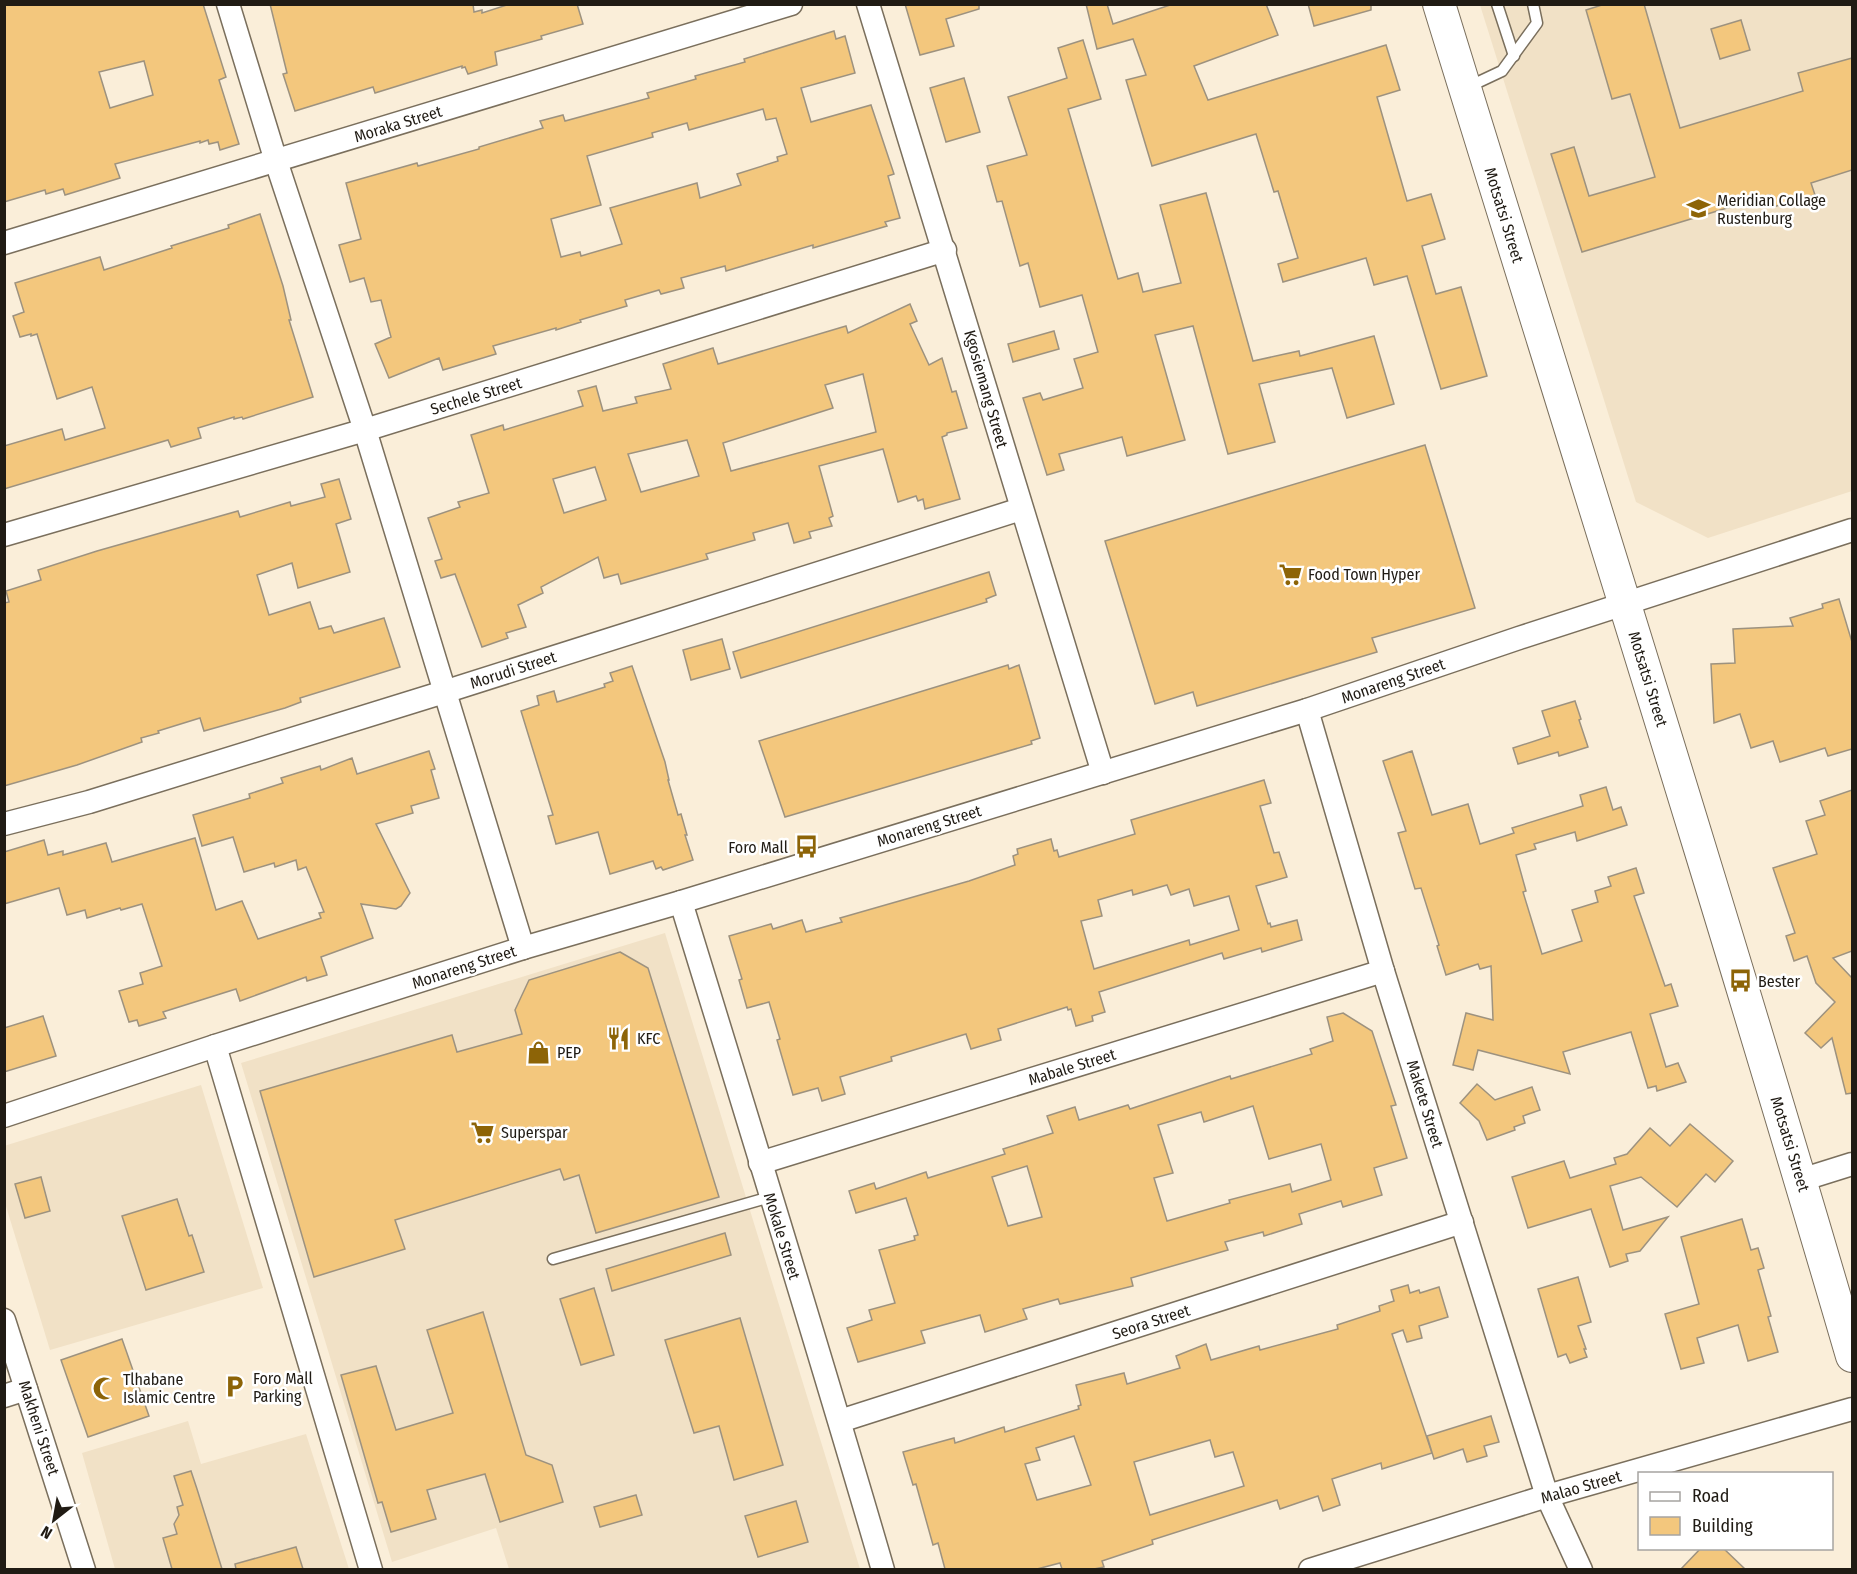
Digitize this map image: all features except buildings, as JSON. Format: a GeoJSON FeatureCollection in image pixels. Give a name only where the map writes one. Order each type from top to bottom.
{"type":"FeatureCollection","features":[{"type":"Feature","properties":{"kind":"street"},"geometry":{"type":"LineString","coordinates":[[228,4],[276,161],[365,430],[523,948]]}},
{"type":"Feature","properties":{"kind":"street","name":"Moraka Street"},"geometry":{"type":"LineString","coordinates":[[4,243],[791,4]]}},
{"type":"Feature","properties":{"kind":"street","name":"Kgosiemang Street"},"geometry":{"type":"LineString","coordinates":[[868,4],[1103,773]]}},
{"type":"Feature","properties":{"kind":"street","name":"Motsatsi Street"},"geometry":{"type":"LineString","coordinates":[[1439,4],[1625,603],[1801,1180],[1852,1356]]}},
{"type":"Feature","properties":{"kind":"street","name":"Sechele Street"},"geometry":{"type":"LineString","coordinates":[[4,535],[365,430],[945,250]]}},
{"type":"Feature","properties":{"kind":"street","name":"Morudi Street"},"geometry":{"type":"LineString","coordinates":[[4,824],[100,798],[444,692],[1021,509]]}},
{"type":"Feature","properties":{"kind":"street","name":"Monareng Street"},"geometry":{"type":"LineString","coordinates":[[4,1116],[523,948],[681,902],[1307,710],[1625,603],[1852,530]]}},
{"type":"Feature","properties":{"kind":"street","name":"Makete Street"},"geometry":{"type":"LineString","coordinates":[[1307,710],[1383,971],[1547,1496],[1581,1569]]}},
{"type":"Feature","properties":{"kind":"street","name":"Mokale Street"},"geometry":{"type":"LineString","coordinates":[[681,902],[883,1569]]}},
{"type":"Feature","properties":{"kind":"street","name":"Mabale Street"},"geometry":{"type":"LineString","coordinates":[[760,1163],[1383,971]]}},
{"type":"Feature","properties":{"kind":"street"},"geometry":{"type":"LineString","coordinates":[[215,1046],[371,1569]]}},
{"type":"Feature","properties":{"kind":"street"},"geometry":{"type":"LineString","coordinates":[[1801,1180],[1852,1164]]}},
{"type":"Feature","properties":{"kind":"street","name":"Seora Street"},"geometry":{"type":"LineString","coordinates":[[840,1421],[1462,1222]]}},
{"type":"Feature","properties":{"kind":"street","name":"Makheni Street"},"geometry":{"type":"LineString","coordinates":[[4,1320],[84,1569]]}},
{"type":"Feature","properties":{"kind":"street"},"geometry":{"type":"LineString","coordinates":[[4,1396],[26,1389]]}},
{"type":"Feature","properties":{"kind":"street","name":"Malao Street"},"geometry":{"type":"LineString","coordinates":[[1310,1569],[1547,1496],[1852,1409]]}},
{"type":"Feature","properties":{"kind":"lane"},"geometry":{"type":"LineString","coordinates":[[1497,4],[1514,56]]}},
{"type":"Feature","properties":{"kind":"lane"},"geometry":{"type":"LineString","coordinates":[[1465,88],[1502,71],[1537,23],[1533,4]]}},
{"type":"Feature","properties":{"kind":"lane"},"geometry":{"type":"LineString","coordinates":[[553,1259],[770,1197]]}},
{"type":"Feature","properties":{"kind":"shaded area","name":"Meridian Collage Rustenburg"},"geometry":{"type":"Polygon","coordinates":[[[1480,5],[1852,5],[1852,491],[1708,538],[1636,502],[1480,5]]]}},
{"type":"Feature","properties":{"kind":"shaded area"},"geometry":{"type":"Polygon","coordinates":[[[665,933],[860,1569],[509,1569],[496,1528],[392,1562],[241,1063],[665,933]]]}},
{"type":"Feature","properties":{"kind":"shaded area"},"geometry":{"type":"Polygon","coordinates":[[[201,1085],[263,1288],[50,1350],[5,1203],[4,1146],[201,1085]]]}},
{"type":"Feature","properties":{"kind":"shaded area"},"geometry":{"type":"Polygon","coordinates":[[[188,1421],[201,1464],[306,1434],[349,1569],[115,1569],[82,1453],[188,1421]]]}},
{"type":"Feature","properties":{"kind":"place","name":"Meridian Collage Rustenburg"},"geometry":{"type":"Point","coordinates":[1699,209]}},
{"type":"Feature","properties":{"kind":"place","name":"Food Town Hyper"},"geometry":{"type":"Point","coordinates":[1290,574]}},
{"type":"Feature","properties":{"kind":"place","name":"Foro Mall"},"geometry":{"type":"Point","coordinates":[806,847]}},
{"type":"Feature","properties":{"kind":"place","name":"Bester"},"geometry":{"type":"Point","coordinates":[1740,981]}},
{"type":"Feature","properties":{"kind":"place","name":"KFC"},"geometry":{"type":"Point","coordinates":[619,1038]}},
{"type":"Feature","properties":{"kind":"place","name":"PEP"},"geometry":{"type":"Point","coordinates":[539,1052]}},
{"type":"Feature","properties":{"kind":"place","name":"Superspar"},"geometry":{"type":"Point","coordinates":[483,1132]}},
{"type":"Feature","properties":{"kind":"place","name":"Foro Mall Parking"},"geometry":{"type":"Point","coordinates":[235,1387]}},
{"type":"Feature","properties":{"kind":"place","name":"Tlhabane Islamic Centre"},"geometry":{"type":"Point","coordinates":[105,1388]}}]}
